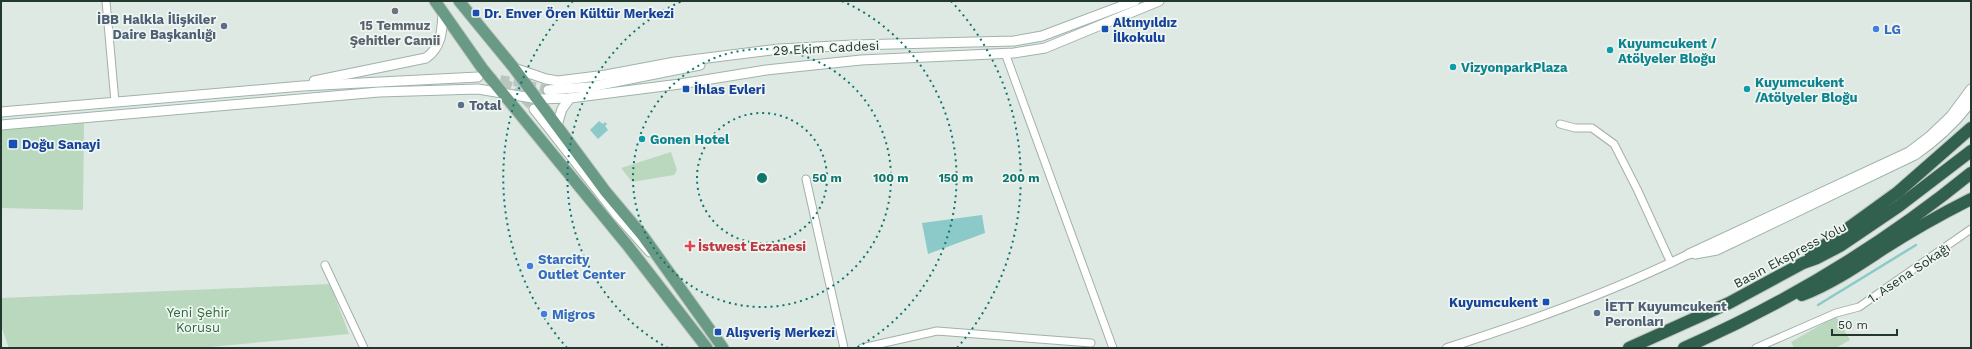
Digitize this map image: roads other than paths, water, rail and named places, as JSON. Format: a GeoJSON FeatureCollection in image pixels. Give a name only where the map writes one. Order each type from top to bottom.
{"type":"FeatureCollection","features":[{"type":"Feature","properties":{"kind":"highway"},"geometry":{"type":"LineString","coordinates":[[1803,263],[1821,247],[1898,192],[1971,128]]}},
{"type":"Feature","properties":{"kind":"highway","name":"Basın Ekspress Yolu"},"geometry":{"type":"LineString","coordinates":[[1629,348],[1729,303],[1803,263],[1829,252],[1860,233],[1938,178],[1971,151]]}},
{"type":"Feature","properties":{"kind":"highway"},"geometry":{"type":"LineString","coordinates":[[1684,348],[1788,297],[1892,232],[1971,173]]}},
{"type":"Feature","properties":{"kind":"highway"},"geometry":{"type":"LineString","coordinates":[[1788,297],[1798,296],[1817,289],[1901,238],[1971,199]]}},
{"type":"Feature","properties":{"kind":"main road"},"geometry":{"type":"LineString","coordinates":[[435,1],[502,93],[628,246],[707,348]]}},
{"type":"Feature","properties":{"kind":"main road"},"geometry":{"type":"LineString","coordinates":[[459,1],[514,68],[536,104],[617,215],[668,270]]}},
{"type":"Feature","properties":{"kind":"main road","name":"29 Ekim Caddesi"},"geometry":{"type":"LineString","coordinates":[[514,68],[546,79],[558,81],[606,75],[675,62],[802,47],[1014,41],[1042,36],[1135,1]]}},
{"type":"Feature","properties":{"kind":"main road","name":"29 Ekim Caddesi"},"geometry":{"type":"LineString","coordinates":[[1,125],[380,92],[478,89],[502,93],[536,104],[774,69],[853,60],[1005,53],[1045,48],[1159,1]]}},
{"type":"Feature","properties":{"kind":"main road"},"geometry":{"type":"LineString","coordinates":[[302,86],[319,80],[426,58],[433,53],[438,44],[442,32],[443,12]]}},
{"type":"Feature","properties":{"kind":"main road"},"geometry":{"type":"LineString","coordinates":[[548,90],[569,90],[630,80],[742,54]]}},
{"type":"Feature","properties":{"kind":"main road"},"geometry":{"type":"LineString","coordinates":[[1,112],[302,86],[478,77]]}},
{"type":"Feature","properties":{"kind":"main road"},"geometry":{"type":"LineString","coordinates":[[1689,254],[1909,152],[1930,136],[1951,116],[1971,89]]}},
{"type":"Feature","properties":{"kind":"main road"},"geometry":{"type":"LineString","coordinates":[[557,125],[562,109],[570,98]]}},
{"type":"Feature","properties":{"kind":"main road"},"geometry":{"type":"LineString","coordinates":[[1689,254],[1717,250],[1915,155],[1934,142],[1955,123],[1971,102]]}},
{"type":"Feature","properties":{"kind":"main road"},"geometry":{"type":"LineString","coordinates":[[536,104],[557,125],[606,192],[668,270],[724,348]]}},
{"type":"Feature","properties":{"kind":"street"},"geometry":{"type":"LineString","coordinates":[[106,1],[115,102]]}},
{"type":"Feature","properties":{"kind":"street"},"geometry":{"type":"LineString","coordinates":[[1005,53],[1113,348]]}},
{"type":"Feature","properties":{"kind":"street"},"geometry":{"type":"LineString","coordinates":[[1560,124],[1576,128],[1592,128],[1614,144],[1637,189],[1671,263]]}},
{"type":"Feature","properties":{"kind":"street"},"geometry":{"type":"LineString","coordinates":[[806,179],[844,348]]}},
{"type":"Feature","properties":{"kind":"street","name":"1. Asena Sokağı"},"geometry":{"type":"LineString","coordinates":[[1756,348],[1836,313],[1859,307],[1971,229]]}},
{"type":"Feature","properties":{"kind":"street"},"geometry":{"type":"LineString","coordinates":[[1447,348],[1546,314],[1671,263],[1689,254]]}},
{"type":"Feature","properties":{"kind":"street"},"geometry":{"type":"LineString","coordinates":[[325,265],[364,348]]}},
{"type":"Feature","properties":{"kind":"street"},"geometry":{"type":"LineString","coordinates":[[862,348],[937,331],[1091,343]]}},
{"type":"Feature","properties":{"kind":"water"},"geometry":{"type":"Polygon","coordinates":[[[599,121],[603,124],[605,122],[607,124],[605,126],[608,130],[598,139],[590,130],[599,121]]]}},
{"type":"Feature","properties":{"kind":"water"},"geometry":{"type":"Polygon","coordinates":[[[982,215],[985,233],[928,254],[922,223],[982,215]]]}},
{"type":"Feature","properties":{"kind":"waterway"},"geometry":{"type":"LineString","coordinates":[[1818,305],[1916,245]]}},
{"type":"Feature","properties":{"kind":"tunnel"},"geometry":{"type":"LineString","coordinates":[[487,78],[517,82],[548,90]]}},
{"type":"Feature","properties":{"kind":"tunnel"},"geometry":{"type":"LineString","coordinates":[[503,83],[513,87],[534,109]]}},
{"type":"Feature","properties":{"kind":"place","name":"15 Temmuz Şehitler Camii"},"geometry":{"type":"Point","coordinates":[395,11]}},
{"type":"Feature","properties":{"kind":"place","name":"Dr. Enver Ören Kültür Merkezi"},"geometry":{"type":"Point","coordinates":[476,13]}},
{"type":"Feature","properties":{"kind":"place","name":"İBB Halkla İlişkiler Daire Başkanlığı"},"geometry":{"type":"Point","coordinates":[224,26]}},
{"type":"Feature","properties":{"kind":"place","name":"Altınyıldız İlkokulu"},"geometry":{"type":"Point","coordinates":[1105,29]}},
{"type":"Feature","properties":{"kind":"place","name":"LG"},"geometry":{"type":"Point","coordinates":[1876,29]}},
{"type":"Feature","properties":{"kind":"place","name":"Kuyumcukent / Atölyeler Bloğu"},"geometry":{"type":"Point","coordinates":[1610,50]}},
{"type":"Feature","properties":{"kind":"place","name":"VizyonparkPlaza"},"geometry":{"type":"Point","coordinates":[1453,67]}},
{"type":"Feature","properties":{"kind":"place","name":"İhlas Evleri"},"geometry":{"type":"Point","coordinates":[686,89]}},
{"type":"Feature","properties":{"kind":"place","name":"Kuyumcukent /Atölyeler Bloğu"},"geometry":{"type":"Point","coordinates":[1747,89]}},
{"type":"Feature","properties":{"kind":"place","name":"Total"},"geometry":{"type":"Point","coordinates":[461,105]}},
{"type":"Feature","properties":{"kind":"place","name":"Gonen Hotel"},"geometry":{"type":"Point","coordinates":[642,139]}},
{"type":"Feature","properties":{"kind":"place","name":"Doğu Sanayi"},"geometry":{"type":"Point","coordinates":[13,144]}},
{"type":"Feature","properties":{"kind":"place","name":"İstwest Eczanesi"},"geometry":{"type":"Point","coordinates":[690,246]}},
{"type":"Feature","properties":{"kind":"place","name":"Starcity Outlet Center"},"geometry":{"type":"Point","coordinates":[530,266]}},
{"type":"Feature","properties":{"kind":"place","name":"Kuyumcukent"},"geometry":{"type":"Point","coordinates":[1546,302]}},
{"type":"Feature","properties":{"kind":"place","name":"İETT Kuyumcukent Peronları"},"geometry":{"type":"Point","coordinates":[1597,313]}},
{"type":"Feature","properties":{"kind":"place","name":"Migros"},"geometry":{"type":"Point","coordinates":[544,314]}},
{"type":"Feature","properties":{"kind":"place","name":"Alışveriş Merkezi"},"geometry":{"type":"Point","coordinates":[718,332]}},
{"type":"Feature","properties":{"kind":"park label","name":"Yeni Şehir Korusu"},"geometry":{"type":"Point","coordinates":[198,320]}}]}
